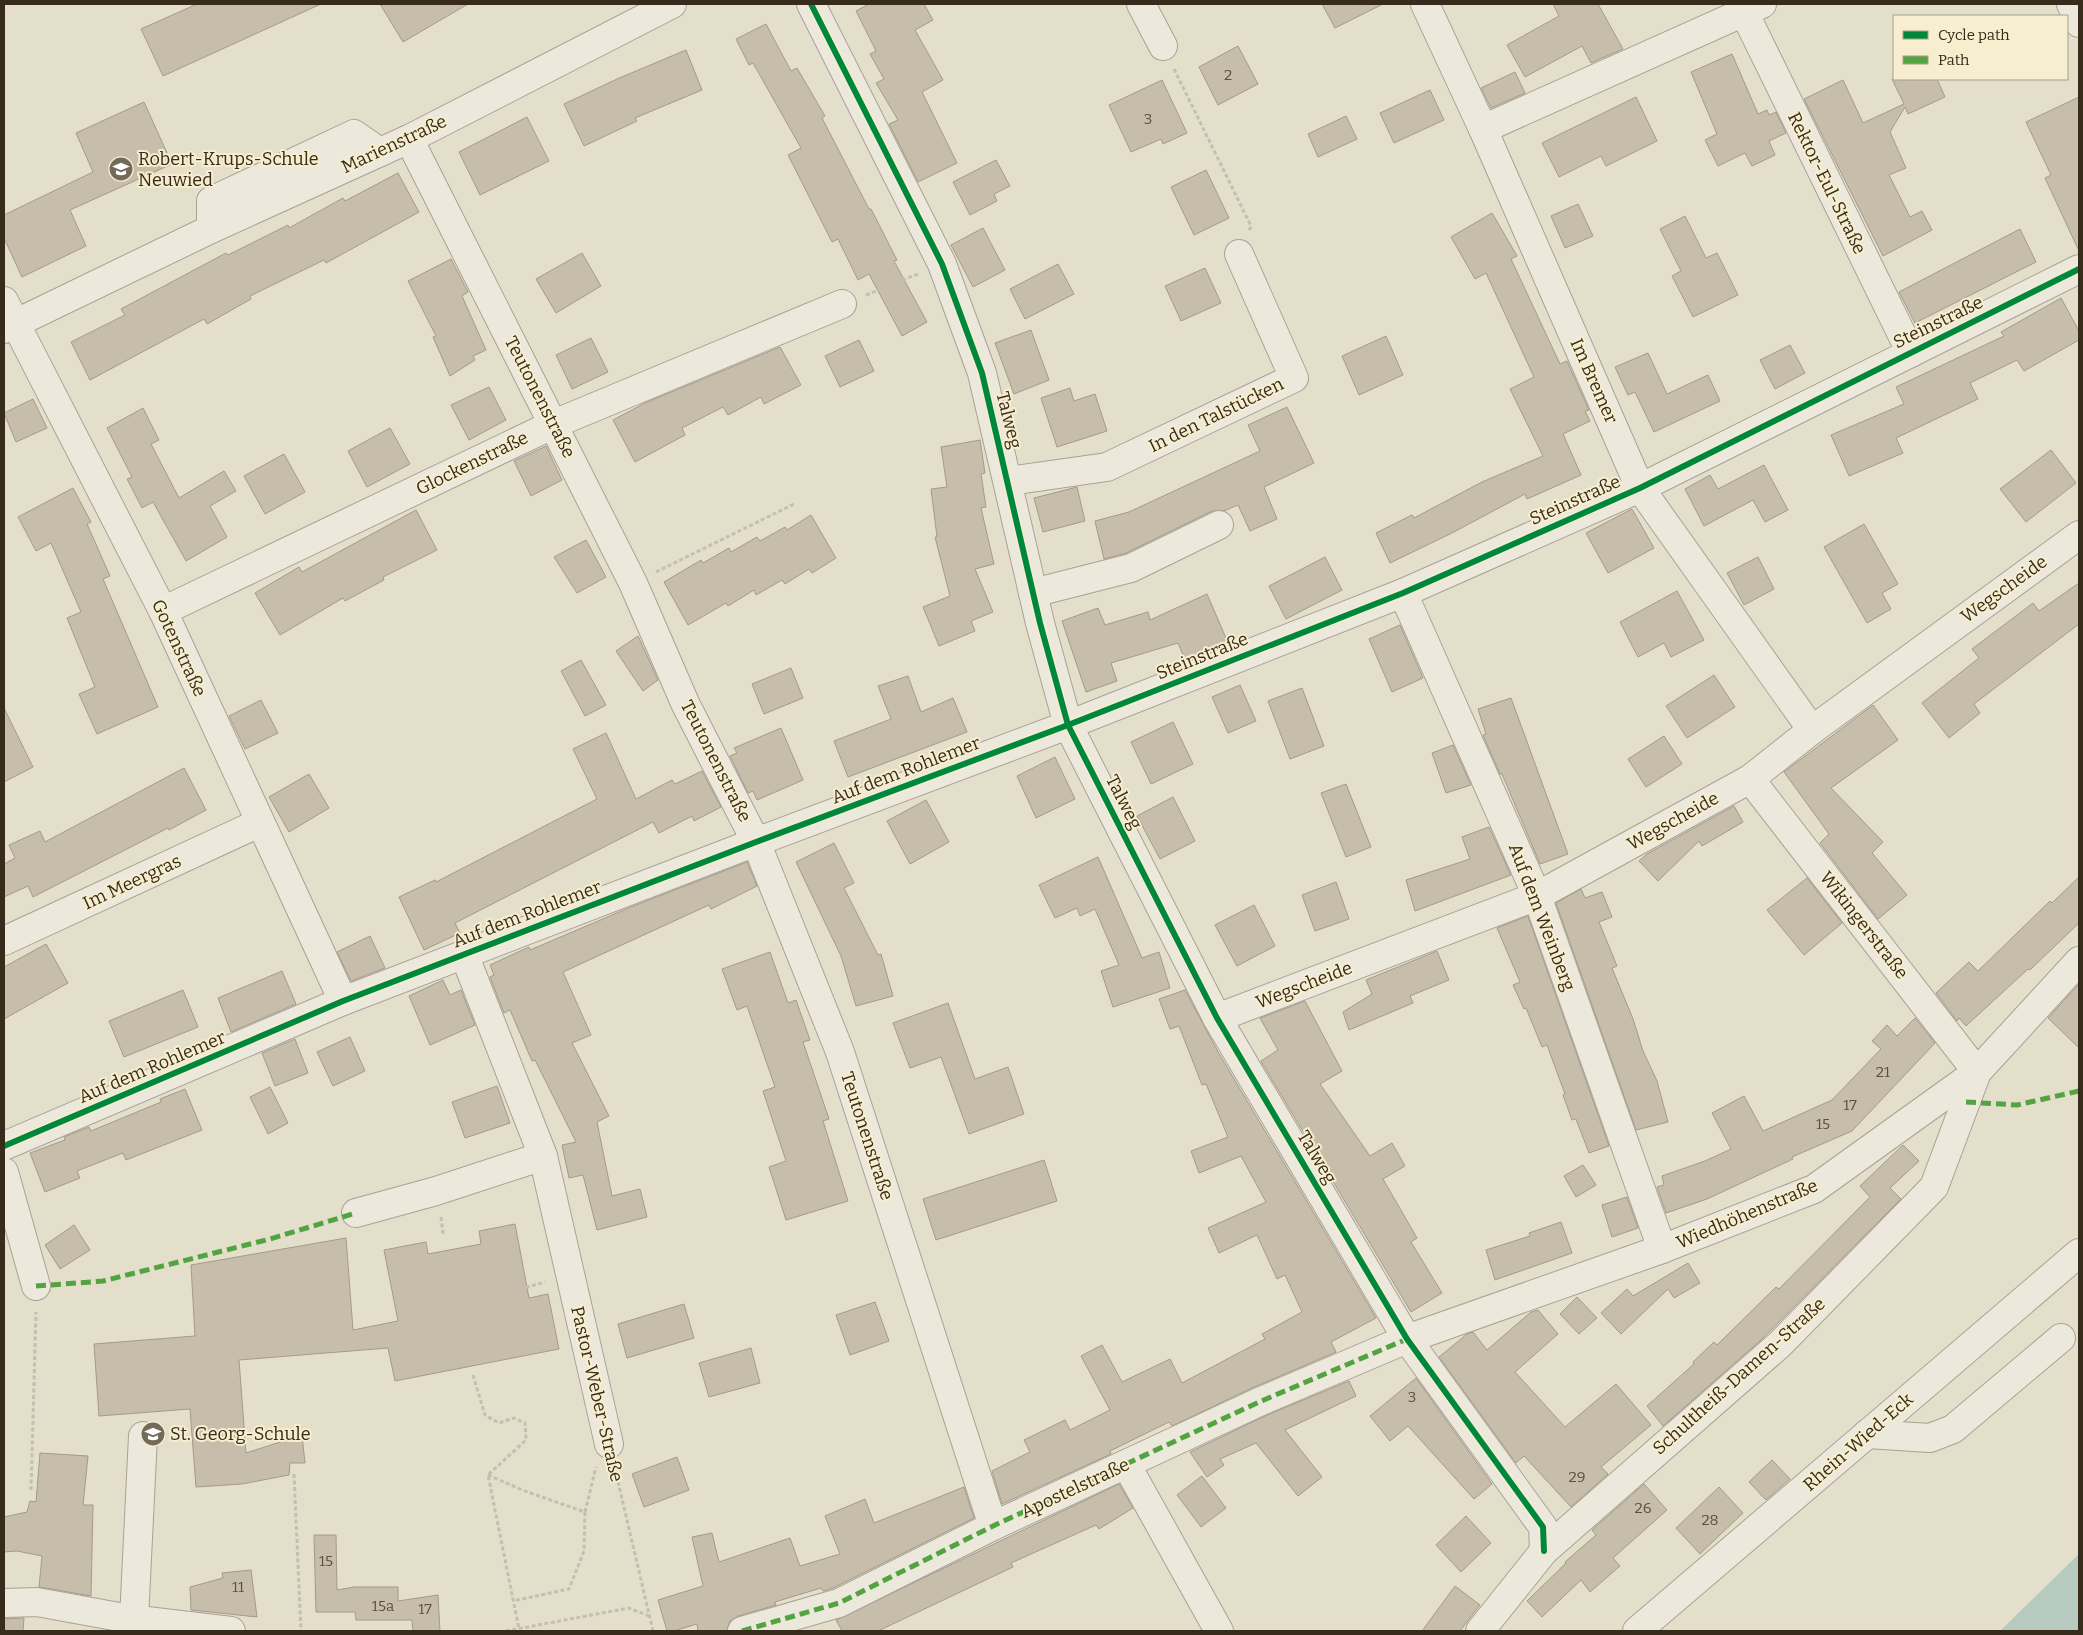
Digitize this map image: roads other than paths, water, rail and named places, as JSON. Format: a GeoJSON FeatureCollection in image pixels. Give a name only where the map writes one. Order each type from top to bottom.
{"type":"FeatureCollection","features":[{"type":"Feature","properties":{"kind":"street","name":"Marienstraße"},"geometry":{"type":"LineString","coordinates":[[7,318],[211,229],[409,139],[672,4]]}},
{"type":"Feature","properties":{"kind":"street","name":"Talweg"},"geometry":{"type":"LineString","coordinates":[[811,4],[942,264],[982,373],[1009,481],[1033,593],[1068,725],[1217,1018],[1407,1339],[1543,1528],[1544,1552]]}},
{"type":"Feature","properties":{"kind":"street"},"geometry":{"type":"LineString","coordinates":[[1140,4],[1163,46]]}},
{"type":"Feature","properties":{"kind":"street","name":"Im Bremer"},"geometry":{"type":"LineString","coordinates":[[1425,4],[1483,129],[1640,488],[1812,730]]}},
{"type":"Feature","properties":{"kind":"street"},"geometry":{"type":"LineString","coordinates":[[2071,4],[2079,23]]}},
{"type":"Feature","properties":{"kind":"street","name":"Rektor-Eul-Straße"},"geometry":{"type":"LineString","coordinates":[[1483,129],[1753,8],[1911,353]]}},
{"type":"Feature","properties":{"kind":"street","name":"Teutonenstraße"},"geometry":{"type":"LineString","coordinates":[[409,139],[634,584],[685,703],[756,842],[840,1052],[993,1526]]}},
{"type":"Feature","properties":{"kind":"street","name":"In den Talstücken"},"geometry":{"type":"LineString","coordinates":[[1009,481],[1107,467],[1294,378],[1239,254]]}},
{"type":"Feature","properties":{"kind":"street","name":"Steinstraße"},"geometry":{"type":"LineString","coordinates":[[1068,725],[1403,592],[1640,488],[2079,269]]}},
{"type":"Feature","properties":{"kind":"street","name":"Glockenstraße"},"geometry":{"type":"LineString","coordinates":[[162,611],[554,424],[842,304]]}},
{"type":"Feature","properties":{"kind":"street","name":"Gotenstraße"},"geometry":{"type":"LineString","coordinates":[[7,318],[162,611],[343,1001]]}},
{"type":"Feature","properties":{"kind":"street"},"geometry":{"type":"LineString","coordinates":[[1033,593],[1131,568],[1219,525]]}},
{"type":"Feature","properties":{"kind":"street","name":"Wegscheide"},"geometry":{"type":"LineString","coordinates":[[1217,1018],[1537,896],[1750,779],[1812,730],[2079,534]]}},
{"type":"Feature","properties":{"kind":"street","name":"Auf dem Weinberg"},"geometry":{"type":"LineString","coordinates":[[1403,592],[1537,896],[1662,1249]]}},
{"type":"Feature","properties":{"kind":"street","name":"Auf dem Rohlemer"},"geometry":{"type":"LineString","coordinates":[[4,1146],[343,1001],[756,842],[1068,725]]}},
{"type":"Feature","properties":{"kind":"street","name":"Wikingerstraße"},"geometry":{"type":"LineString","coordinates":[[1750,779],[1977,1072]]}},
{"type":"Feature","properties":{"kind":"street","name":"Im Meergras"},"geometry":{"type":"LineString","coordinates":[[4,941],[260,823]]}},
{"type":"Feature","properties":{"kind":"street","name":"Pastor-Weber-Straße"},"geometry":{"type":"LineString","coordinates":[[464,954],[544,1156],[609,1444]]}},
{"type":"Feature","properties":{"kind":"street","name":"Wiedhöhenstraße"},"geometry":{"type":"LineString","coordinates":[[1407,1339],[1662,1249],[1814,1189],[1977,1072],[2079,961]]}},
{"type":"Feature","properties":{"kind":"street","name":"Schultheiß-Damen-Straße"},"geometry":{"type":"LineString","coordinates":[[1480,1631],[1544,1552],[1780,1344],[1934,1187],[1977,1072]]}},
{"type":"Feature","properties":{"kind":"street"},"geometry":{"type":"LineString","coordinates":[[356,1213],[436,1191],[544,1156]]}},
{"type":"Feature","properties":{"kind":"street"},"geometry":{"type":"LineString","coordinates":[[4,1172],[36,1286]]}},
{"type":"Feature","properties":{"kind":"street","name":"Rhein-Wied-Eck"},"geometry":{"type":"LineString","coordinates":[[1637,1631],[2079,1253]]}},
{"type":"Feature","properties":{"kind":"street"},"geometry":{"type":"LineString","coordinates":[[1867,1434],[1930,1438],[1953,1429],[2061,1338]]}},
{"type":"Feature","properties":{"kind":"street","name":"Apostelstraße"},"geometry":{"type":"LineString","coordinates":[[742,1631],[839,1603],[993,1526],[1259,1402],[1407,1339]]}},
{"type":"Feature","properties":{"kind":"street"},"geometry":{"type":"LineString","coordinates":[[134,1619],[143,1436]]}},
{"type":"Feature","properties":{"kind":"street"},"geometry":{"type":"LineString","coordinates":[[1126,1464],[1219,1631]]}},
{"type":"Feature","properties":{"kind":"street"},"geometry":{"type":"LineString","coordinates":[[4,1603],[37,1602],[134,1619],[231,1631]]}},
{"type":"Feature","properties":{"kind":"place","name":"Robert-Krups-Schule Neuwied"},"geometry":{"type":"Point","coordinates":[121,169]}},
{"type":"Feature","properties":{"kind":"place","name":"St. Georg-Schule"},"geometry":{"type":"Point","coordinates":[153,1434]}}]}
